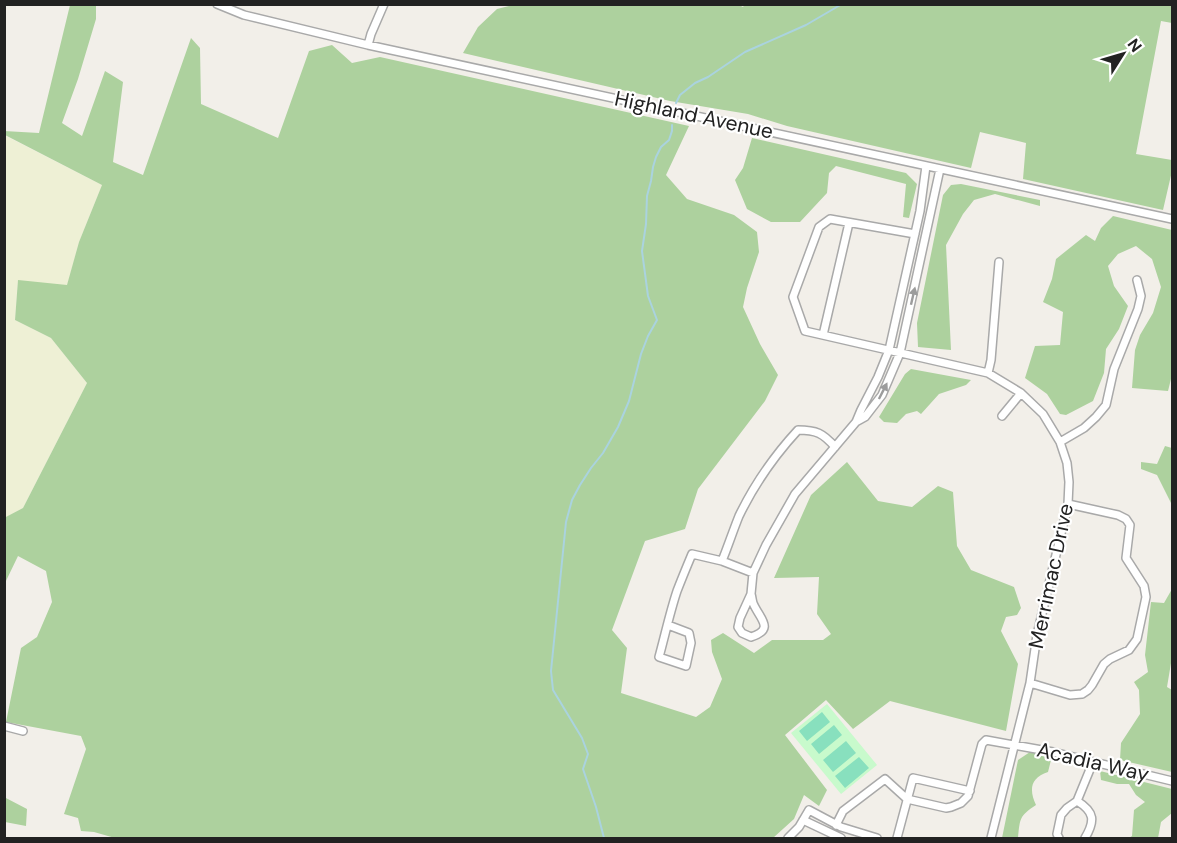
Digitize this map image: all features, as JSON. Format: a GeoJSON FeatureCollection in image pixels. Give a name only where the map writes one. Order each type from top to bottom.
{"type":"FeatureCollection","features":[{"type":"Feature","properties":{"kind":"street","name":"Highland Avenue"},"geometry":{"type":"LineString","coordinates":[[217,4],[244,15],[368,45],[940,169],[1172,216]]}},
{"type":"Feature","properties":{"kind":"street"},"geometry":{"type":"LineString","coordinates":[[368,45],[384,4]]}},
{"type":"Feature","properties":{"kind":"street"},"geometry":{"type":"LineString","coordinates":[[751,594],[754,605],[764,621],[764,629],[751,637],[742,633],[738,627],[751,594],[753,573],[766,545],[795,494],[856,422],[889,350],[920,211],[926,166]]}},
{"type":"Feature","properties":{"kind":"street"},"geometry":{"type":"LineString","coordinates":[[856,422],[865,417],[882,395],[900,353],[940,169]]}},
{"type":"Feature","properties":{"kind":"street","name":"Merrimac Drive"},"geometry":{"type":"LineString","coordinates":[[849,223],[830,219],[819,227],[793,297],[804,331],[988,373],[1021,393],[1043,414],[1060,442],[1066,463],[1069,482],[1068,504],[1037,635],[1029,683],[991,838]]}},
{"type":"Feature","properties":{"kind":"street"},"geometry":{"type":"LineString","coordinates":[[823,335],[849,223],[915,234]]}},
{"type":"Feature","properties":{"kind":"street"},"geometry":{"type":"LineString","coordinates":[[988,373],[999,262]]}},
{"type":"Feature","properties":{"kind":"street"},"geometry":{"type":"LineString","coordinates":[[1060,442],[1084,428],[1106,405],[1114,369],[1138,309],[1141,296],[1137,280]]}},
{"type":"Feature","properties":{"kind":"street"},"geometry":{"type":"LineString","coordinates":[[1002,416],[1021,393]]}},
{"type":"Feature","properties":{"kind":"street"},"geometry":{"type":"LineString","coordinates":[[722,561],[738,518],[753,488],[798,430],[814,430],[836,447]]}},
{"type":"Feature","properties":{"kind":"street"},"geometry":{"type":"LineString","coordinates":[[1029,683],[1070,695],[1082,694],[1088,690],[1104,664],[1129,650],[1137,639],[1146,597],[1144,586],[1126,558],[1130,525],[1126,519],[1118,515],[1068,504]]}},
{"type":"Feature","properties":{"kind":"street"},"geometry":{"type":"LineString","coordinates":[[668,625],[689,633],[691,643],[686,666],[659,657],[677,591],[692,554],[722,561],[753,573]]}},
{"type":"Feature","properties":{"kind":"street"},"geometry":{"type":"LineString","coordinates":[[4,726],[23,730]]}},
{"type":"Feature","properties":{"kind":"street","name":"Acadia Way"},"geometry":{"type":"LineString","coordinates":[[970,791],[981,747],[984,742],[990,740],[1173,781]]}},
{"type":"Feature","properties":{"kind":"street"},"geometry":{"type":"LineString","coordinates":[[1059,838],[1057,834],[1061,815],[1077,801],[1093,762]]}},
{"type":"Feature","properties":{"kind":"street"},"geometry":{"type":"LineString","coordinates":[[836,825],[843,811],[885,779],[907,799],[946,808],[961,803],[970,791],[913,778],[907,799],[897,838]]}},
{"type":"Feature","properties":{"kind":"street"},"geometry":{"type":"LineString","coordinates":[[1077,801],[1087,807],[1091,814],[1092,821],[1085,838]]}},
{"type":"Feature","properties":{"kind":"street"},"geometry":{"type":"LineString","coordinates":[[788,838],[809,810],[836,825],[877,838]]}},
{"type":"Feature","properties":{"kind":"street"},"geometry":{"type":"LineString","coordinates":[[803,820],[841,838]]}},
{"type":"Feature","properties":{"kind":"green space"},"geometry":{"type":"Polygon","coordinates":[[[96,4],[96,19],[62,123],[82,136],[105,71],[123,82],[113,162],[143,175],[191,38],[200,48],[201,104],[278,138],[309,51],[332,45],[352,63],[380,57],[689,126],[666,175],[687,199],[734,215],[757,232],[759,252],[743,307],[760,344],[778,375],[765,401],[698,489],[685,529],[645,541],[612,630],[627,648],[621,693],[696,717],[710,707],[722,679],[712,652],[711,640],[723,633],[754,653],[772,640],[823,640],[831,634],[817,614],[819,577],[774,578],[811,495],[847,462],[878,501],[912,507],[938,486],[953,492],[957,546],[971,570],[1014,587],[1021,608],[1017,615],[1006,617],[1001,631],[1018,664],[1006,731],[890,701],[853,729],[826,700],[785,735],[827,790],[819,806],[804,795],[794,819],[773,838],[115,838],[81,831],[78,818],[64,814],[86,749],[81,736],[6,722],[21,648],[37,637],[52,602],[46,571],[18,556],[5,583],[4,518],[23,508],[87,383],[51,338],[15,320],[18,280],[67,285],[79,242],[102,185],[5,135],[4,131],[39,133],[70,5],[96,4]]]}},
{"type":"Feature","properties":{"kind":"green space"},"geometry":{"type":"Polygon","coordinates":[[[745,4],[1172,5],[1172,23],[1161,21],[1136,154],[1172,160],[1172,171],[1163,210],[1023,179],[1026,143],[980,132],[971,168],[787,126],[748,114],[670,101],[463,53],[478,27],[497,9],[513,5],[739,5],[743,7],[745,4]]]}},
{"type":"Feature","properties":{"kind":"green space"},"geometry":{"type":"Polygon","coordinates":[[[4,135],[102,185],[79,242],[67,286],[18,281],[15,320],[51,338],[87,383],[23,508],[5,518],[4,135]]]}},
{"type":"Feature","properties":{"kind":"green space"},"geometry":{"type":"Polygon","coordinates":[[[752,138],[906,173],[917,184],[909,218],[903,217],[906,184],[836,166],[829,173],[827,193],[800,222],[771,222],[747,209],[735,180],[743,168],[752,138]]]}},
{"type":"Feature","properties":{"kind":"green space"},"geometry":{"type":"Polygon","coordinates":[[[961,184],[1040,200],[1040,206],[995,194],[974,200],[963,214],[946,245],[951,350],[918,347],[917,323],[943,195],[951,185],[961,184]]]}},
{"type":"Feature","properties":{"kind":"green space"},"geometry":{"type":"Polygon","coordinates":[[[1113,216],[1172,230],[1172,375],[1168,391],[1132,388],[1135,350],[1140,335],[1153,313],[1161,287],[1152,259],[1136,246],[1118,254],[1108,266],[1114,286],[1128,306],[1119,329],[1106,349],[1104,373],[1093,401],[1066,415],[1060,414],[1047,394],[1025,378],[1035,346],[1060,345],[1063,312],[1043,302],[1052,279],[1056,259],[1086,235],[1095,241],[1101,228],[1113,216]]]}},
{"type":"Feature","properties":{"kind":"green space"},"geometry":{"type":"Polygon","coordinates":[[[911,369],[971,380],[966,385],[939,394],[921,414],[917,411],[906,414],[897,423],[884,422],[879,417],[905,374],[911,369]]]}},
{"type":"Feature","properties":{"kind":"green space"},"geometry":{"type":"Polygon","coordinates":[[[1165,446],[1172,448],[1172,505],[1157,475],[1141,469],[1141,462],[1157,464],[1165,446]]]}},
{"type":"Feature","properties":{"kind":"green space"},"geometry":{"type":"Polygon","coordinates":[[[1172,589],[1172,657],[1167,687],[1172,690],[1172,772],[1120,760],[1121,743],[1140,714],[1139,690],[1134,682],[1148,672],[1145,655],[1151,602],[1164,603],[1172,589]]]}},
{"type":"Feature","properties":{"kind":"green space"},"geometry":{"type":"Polygon","coordinates":[[[827,704],[877,765],[841,794],[791,733],[827,704]]]}},
{"type":"Feature","properties":{"kind":"green space"},"geometry":{"type":"Polygon","coordinates":[[[822,712],[830,722],[807,741],[799,731],[822,712]]]}},
{"type":"Feature","properties":{"kind":"green space"},"geometry":{"type":"Polygon","coordinates":[[[834,725],[842,735],[819,754],[811,744],[834,725]]]}},
{"type":"Feature","properties":{"kind":"green space"},"geometry":{"type":"Polygon","coordinates":[[[846,741],[856,753],[833,772],[823,760],[846,741]]]}},
{"type":"Feature","properties":{"kind":"green space"},"geometry":{"type":"Polygon","coordinates":[[[1030,752],[1052,756],[1048,772],[1034,781],[1032,794],[1036,805],[1021,818],[1018,838],[1002,838],[1018,760],[1030,752]]]}},
{"type":"Feature","properties":{"kind":"green space"},"geometry":{"type":"Polygon","coordinates":[[[859,757],[869,768],[845,788],[835,776],[859,757]]]}},
{"type":"Feature","properties":{"kind":"green space"},"geometry":{"type":"Polygon","coordinates":[[[1100,771],[1172,789],[1172,813],[1161,822],[1158,838],[1129,838],[1132,836],[1134,810],[1145,802],[1136,795],[1129,784],[1101,780],[1100,771]]]}},
{"type":"Feature","properties":{"kind":"green space"},"geometry":{"type":"Polygon","coordinates":[[[4,797],[27,809],[26,826],[5,822],[4,797]]]}},
{"type":"Feature","properties":{"kind":"waterway"},"geometry":{"type":"LineString","coordinates":[[676,103],[680,95],[695,83],[745,52],[806,25],[842,4]]}},
{"type":"Feature","properties":{"kind":"waterway"},"geometry":{"type":"LineString","coordinates":[[604,838],[583,769],[588,754],[582,738],[553,690],[551,671],[566,522],[572,500],[618,427],[629,401],[641,354],[657,320],[648,296],[642,251],[647,196],[653,167],[661,147],[669,140],[672,125]]}}]}
